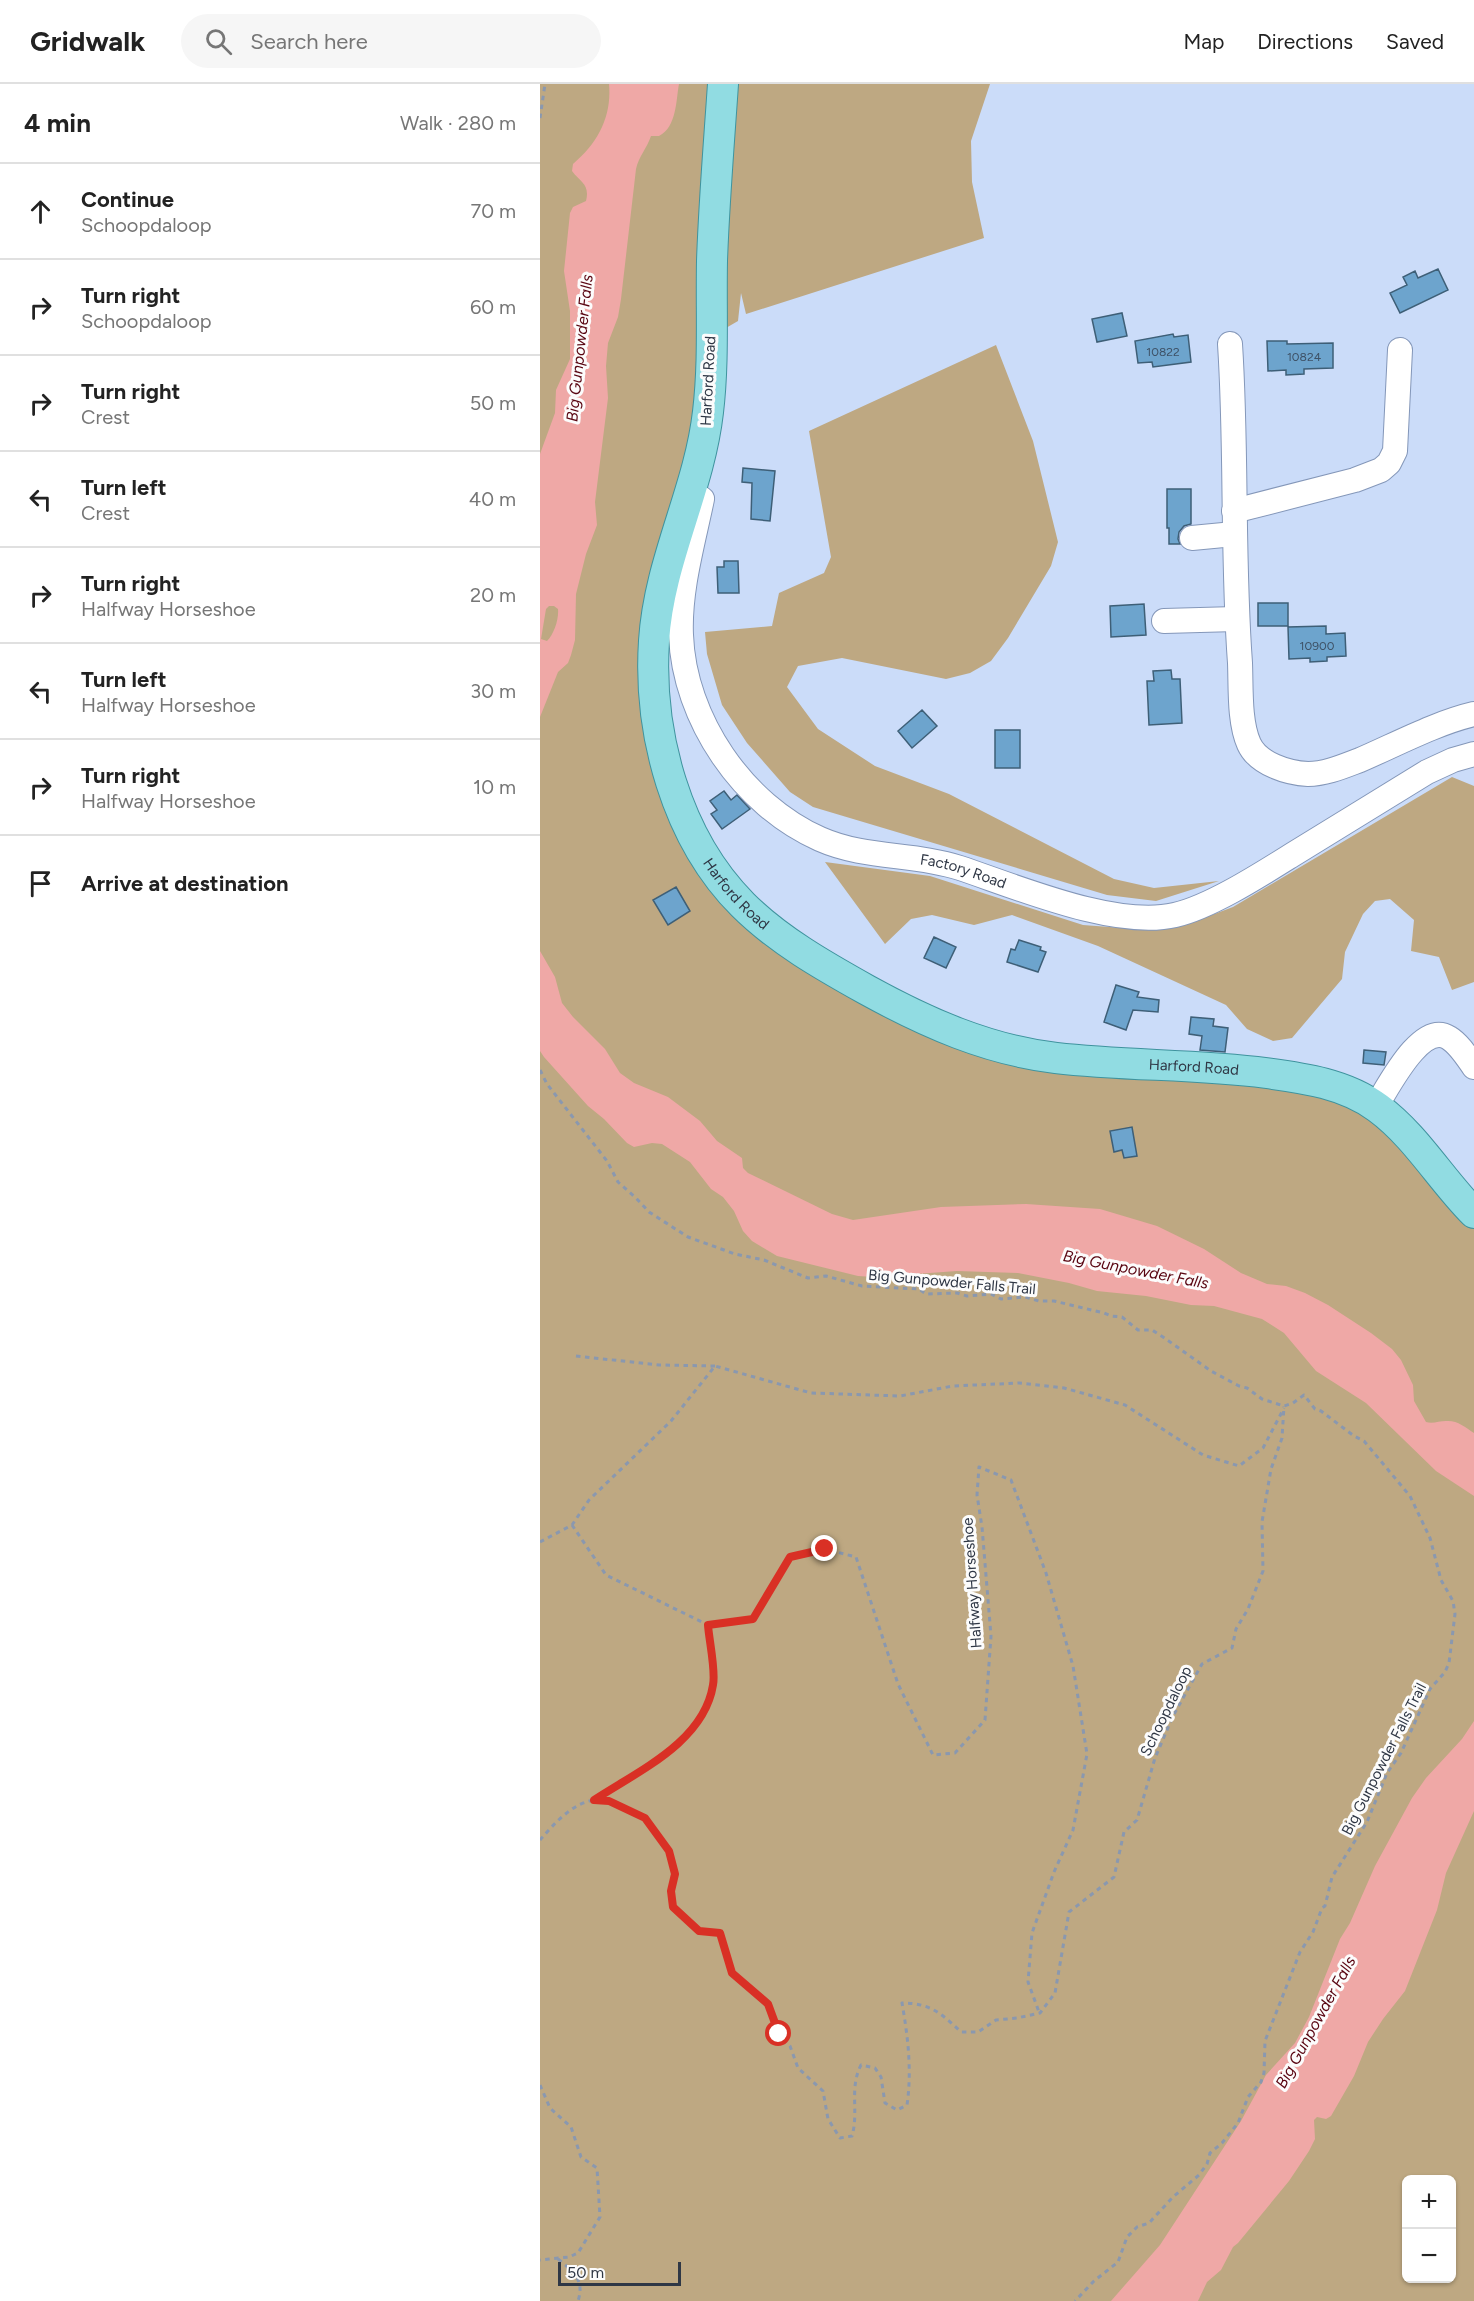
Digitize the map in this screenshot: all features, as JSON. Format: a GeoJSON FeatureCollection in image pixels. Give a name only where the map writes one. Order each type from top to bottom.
{"type":"FeatureCollection","features":[{"type":"Feature","properties":{"kind":"main road","name":"Harford Road"},"geometry":{"type":"LineString","coordinates":[[723,84],[713,241],[709,408],[691,491],[669,556],[656,618],[653,664],[656,714],[670,777],[685,817],[714,869],[743,905],[791,944],[861,987],[920,1018],[980,1042],[1059,1058],[1192,1066],[1288,1076],[1338,1087],[1376,1106],[1399,1126],[1474,1213]]}},
{"type":"Feature","properties":{"kind":"street"},"geometry":{"type":"LineString","coordinates":[[1230,344],[1234,402],[1236,619],[1245,728],[1250,746],[1262,758],[1279,768],[1310,774],[1325,772],[1383,750],[1454,718],[1474,714]]}},
{"type":"Feature","properties":{"kind":"street"},"geometry":{"type":"LineString","coordinates":[[1192,538],[1355,480],[1381,470],[1389,463],[1395,451],[1400,350]]}},
{"type":"Feature","properties":{"kind":"street","name":"Factory Road"},"geometry":{"type":"LineString","coordinates":[[691,491],[702,500],[686,577],[681,613],[681,636],[684,664],[701,715],[712,739],[747,786],[794,825],[839,846],[861,853],[907,857],[952,866],[1090,910],[1139,917],[1175,915],[1210,901],[1255,878],[1427,772],[1452,760],[1474,754]]}},
{"type":"Feature","properties":{"kind":"street"},"geometry":{"type":"LineString","coordinates":[[1164,621],[1236,619]]}},
{"type":"Feature","properties":{"kind":"street"},"geometry":{"type":"LineString","coordinates":[[1376,1106],[1410,1054],[1426,1038],[1442,1035],[1449,1038],[1474,1067]]}},
{"type":"Feature","properties":{"kind":"path"},"geometry":{"type":"LineString","coordinates":[[540,118],[545,84]]}},
{"type":"Feature","properties":{"kind":"path","name":"Big Gunpowder Falls Trail"},"geometry":{"type":"LineString","coordinates":[[540,1070],[547,1084],[606,1161],[618,1182],[648,1212],[701,1244],[764,1260],[808,1278],[826,1276],[862,1287],[919,1289],[926,1294],[957,1293],[967,1296],[991,1294],[1001,1299],[1025,1297],[1039,1301],[1054,1300],[1110,1316],[1122,1317],[1138,1330],[1152,1330],[1225,1379],[1247,1388],[1262,1399],[1284,1406],[1304,1395],[1315,1409],[1364,1441],[1410,1496],[1430,1538],[1446,1591],[1453,1601],[1455,1614],[1449,1663],[1445,1672],[1430,1689],[1401,1753],[1387,1773],[1367,1822],[1332,1877],[1325,1906],[1322,1908],[1313,1932],[1300,1952],[1265,2042],[1264,2073],[1261,2082],[1248,2097],[1238,2123],[1222,2143],[1210,2153],[1208,2164],[1199,2175],[1173,2197],[1149,2223],[1137,2227],[1127,2237],[1118,2262],[1094,2281],[1075,2301]]}},
{"type":"Feature","properties":{"kind":"path"},"geometry":{"type":"LineString","coordinates":[[576,1356],[658,1365],[716,1366],[811,1393],[900,1396],[953,1386],[1019,1383],[1064,1388],[1125,1406],[1203,1455],[1239,1466],[1263,1448],[1284,1406]]}},
{"type":"Feature","properties":{"kind":"path"},"geometry":{"type":"LineString","coordinates":[[540,1542],[572,1525],[589,1500],[671,1421],[716,1366]]}},
{"type":"Feature","properties":{"kind":"path","name":"Schoopdaloop"},"geometry":{"type":"LineString","coordinates":[[1040,2013],[1055,1993],[1069,1912],[1114,1877],[1124,1832],[1137,1820],[1155,1758],[1173,1716],[1202,1664],[1232,1648],[1236,1629],[1248,1609],[1263,1571],[1262,1522],[1271,1469],[1282,1438],[1284,1406]]}},
{"type":"Feature","properties":{"kind":"path","name":"Halfway Horseshoe"},"geometry":{"type":"LineString","coordinates":[[708,1625],[753,1619],[790,1557],[825,1549],[856,1557],[898,1684],[933,1755],[954,1753],[986,1720],[991,1636],[982,1527],[977,1495],[979,1467],[1011,1480],[1046,1573],[1073,1666],[1087,1754],[1073,1830],[1054,1872],[1032,1933],[1028,1982],[1040,2013]]}},
{"type":"Feature","properties":{"kind":"path"},"geometry":{"type":"LineString","coordinates":[[540,1840],[573,1808],[594,1800],[666,1753],[699,1722],[714,1684],[708,1625],[606,1575],[572,1525]]}},
{"type":"Feature","properties":{"kind":"path"},"geometry":{"type":"LineString","coordinates":[[594,1800],[609,1801],[645,1818],[657,1834],[669,1851],[675,1874],[671,1891],[673,1907],[699,1931],[720,1933],[732,1973],[768,2004],[779,2034],[790,2046],[798,2068],[823,2091],[828,2119],[840,2138],[852,2136],[855,2125],[854,2095],[857,2074],[861,2065],[875,2068],[881,2077],[885,2103],[897,2110],[907,2105],[908,2038],[902,2003],[916,2003],[939,2011],[961,2032],[978,2032],[996,2020],[1017,2019],[1040,2013]]}},
{"type":"Feature","properties":{"kind":"path"},"geometry":{"type":"LineString","coordinates":[[540,2085],[550,2108],[571,2127],[581,2157],[597,2168],[600,2217],[578,2253],[569,2257],[540,2260]]}},
{"type":"Feature","properties":{"kind":"path"},"geometry":{"type":"LineString","coordinates":[[556,2258],[575,2272],[581,2291],[578,2301]]}},
{"type":"Feature","properties":{"kind":"shaded area"},"geometry":{"type":"Polygon","coordinates":[[[540,84],[990,84],[971,141],[972,182],[984,238],[746,314],[741,293],[738,321],[719,332],[698,408],[646,630],[708,880],[923,1031],[1310,1090],[1365,1111],[1474,1225],[1474,2301],[540,2301],[540,84]]]}},
{"type":"Feature","properties":{"kind":"shaded area"},"geometry":{"type":"Polygon","coordinates":[[[996,345],[1033,441],[1058,542],[1051,566],[1008,638],[991,661],[970,673],[946,679],[842,658],[798,666],[787,687],[818,729],[875,766],[949,794],[1114,879],[1154,888],[1219,881],[1156,901],[1107,895],[813,807],[790,792],[747,743],[722,705],[707,654],[705,632],[772,626],[779,593],[824,573],[831,557],[809,431],[996,345]]]}},
{"type":"Feature","properties":{"kind":"shaded area"},"geometry":{"type":"Polygon","coordinates":[[[1452,777],[1474,786],[1474,982],[1452,990],[1439,957],[1411,951],[1414,920],[1390,899],[1375,901],[1363,914],[1345,952],[1342,979],[1292,1038],[1273,1041],[1247,1029],[1226,1005],[1098,946],[1012,915],[974,925],[932,915],[911,919],[885,944],[825,862],[930,876],[1083,925],[1149,930],[1185,925],[1233,907],[1452,777]]]}},
{"type":"Feature","properties":{"kind":"water","name":"Big Gunpowder Falls"},"geometry":{"type":"Polygon","coordinates":[[[609,84],[679,84],[675,112],[669,126],[659,136],[651,136],[636,169],[621,299],[618,317],[608,343],[606,366],[608,398],[595,502],[597,525],[586,554],[576,594],[575,640],[571,655],[568,663],[558,672],[540,717],[540,454],[555,413],[556,390],[570,359],[570,311],[564,271],[570,213],[573,207],[586,201],[587,195],[586,187],[572,171],[573,164],[590,147],[602,128],[609,96],[609,84]],[[554,606],[546,609],[541,639],[547,641],[557,622],[558,609],[554,606]]]}},
{"type":"Feature","properties":{"kind":"water","name":"Big Gunpowder Falls"},"geometry":{"type":"Polygon","coordinates":[[[540,951],[555,977],[562,1003],[605,1049],[620,1073],[634,1083],[668,1097],[700,1121],[717,1141],[742,1158],[743,1168],[748,1173],[832,1214],[853,1220],[941,1207],[1026,1204],[1100,1209],[1157,1226],[1204,1249],[1241,1273],[1267,1284],[1286,1286],[1328,1305],[1392,1349],[1401,1360],[1413,1385],[1414,1401],[1426,1422],[1454,1422],[1474,1433],[1474,1496],[1436,1471],[1366,1403],[1316,1371],[1284,1333],[1262,1319],[1214,1306],[1191,1305],[1146,1296],[1097,1291],[1018,1273],[957,1271],[874,1277],[858,1276],[777,1256],[752,1241],[743,1231],[734,1211],[723,1197],[711,1189],[690,1162],[662,1144],[652,1143],[634,1147],[627,1143],[588,1106],[544,1057],[540,1051],[540,951]]]}},
{"type":"Feature","properties":{"kind":"water","name":"Big Gunpowder Falls"},"geometry":{"type":"Polygon","coordinates":[[[1474,1721],[1474,1811],[1446,1873],[1437,1910],[1405,1991],[1368,2042],[1354,2076],[1331,2116],[1326,2119],[1317,2117],[1314,2120],[1315,2139],[1309,2151],[1289,2181],[1233,2247],[1221,2270],[1207,2282],[1198,2301],[1111,2301],[1160,2245],[1241,2121],[1266,2075],[1295,2043],[1309,2017],[1340,1939],[1350,1923],[1375,1866],[1412,1798],[1426,1778],[1462,1739],[1474,1721]]]}},
{"type":"Feature","properties":{"kind":"building"},"geometry":{"type":"Polygon","coordinates":[[[1438,269],[1448,290],[1400,313],[1390,293],[1407,285],[1403,277],[1415,271],[1418,278],[1438,269]]]}},
{"type":"Feature","properties":{"kind":"building"},"geometry":{"type":"Polygon","coordinates":[[[1122,313],[1127,336],[1097,342],[1092,319],[1122,313]]]}},
{"type":"Feature","properties":{"kind":"building"},"geometry":{"type":"Polygon","coordinates":[[[1173,334],[1174,337],[1188,335],[1191,362],[1153,367],[1152,362],[1138,363],[1135,341],[1173,334]]]}},
{"type":"Feature","properties":{"kind":"building"},"geometry":{"type":"Polygon","coordinates":[[[1267,341],[1287,341],[1287,344],[1333,343],[1333,368],[1304,369],[1304,374],[1286,375],[1286,370],[1268,371],[1267,341]]]}},
{"type":"Feature","properties":{"kind":"building"},"geometry":{"type":"Polygon","coordinates":[[[743,468],[775,471],[770,521],[751,519],[752,483],[742,482],[743,468]]]}},
{"type":"Feature","properties":{"kind":"building"},"geometry":{"type":"Polygon","coordinates":[[[1167,489],[1191,489],[1191,524],[1184,526],[1179,532],[1180,544],[1169,544],[1167,489]]]}},
{"type":"Feature","properties":{"kind":"building"},"geometry":{"type":"Polygon","coordinates":[[[724,561],[738,561],[739,593],[718,593],[717,567],[724,567],[724,561]]]}},
{"type":"Feature","properties":{"kind":"building"},"geometry":{"type":"Polygon","coordinates":[[[1258,603],[1288,603],[1288,626],[1258,626],[1258,603]]]}},
{"type":"Feature","properties":{"kind":"building"},"geometry":{"type":"Polygon","coordinates":[[[1144,604],[1146,635],[1111,637],[1110,606],[1144,604]]]}},
{"type":"Feature","properties":{"kind":"building"},"geometry":{"type":"Polygon","coordinates":[[[1326,626],[1326,634],[1345,633],[1346,656],[1327,657],[1327,661],[1310,662],[1310,658],[1289,659],[1288,627],[1326,626]]]}},
{"type":"Feature","properties":{"kind":"building"},"geometry":{"type":"Polygon","coordinates":[[[1171,670],[1172,679],[1180,679],[1182,723],[1149,725],[1147,681],[1154,681],[1153,671],[1171,670]]]}},
{"type":"Feature","properties":{"kind":"building"},"geometry":{"type":"Polygon","coordinates":[[[922,710],[937,726],[912,748],[898,731],[922,710]]]}},
{"type":"Feature","properties":{"kind":"building"},"geometry":{"type":"Polygon","coordinates":[[[995,730],[1020,730],[1020,768],[995,768],[995,730]]]}},
{"type":"Feature","properties":{"kind":"building"},"geometry":{"type":"Polygon","coordinates":[[[724,791],[731,800],[737,795],[750,809],[722,829],[711,814],[717,810],[710,801],[724,791]]]}},
{"type":"Feature","properties":{"kind":"building"},"geometry":{"type":"Polygon","coordinates":[[[676,887],[690,911],[668,925],[653,900],[676,887]]]}},
{"type":"Feature","properties":{"kind":"building"},"geometry":{"type":"Polygon","coordinates":[[[934,937],[956,947],[946,968],[924,958],[934,937]]]}},
{"type":"Feature","properties":{"kind":"building"},"geometry":{"type":"Polygon","coordinates":[[[1019,940],[1041,947],[1040,950],[1046,952],[1038,972],[1007,962],[1011,949],[1015,950],[1019,940]]]}},
{"type":"Feature","properties":{"kind":"building"},"geometry":{"type":"Polygon","coordinates":[[[1116,985],[1139,992],[1137,997],[1159,1000],[1158,1012],[1133,1010],[1126,1030],[1104,1022],[1116,985]]]}},
{"type":"Feature","properties":{"kind":"building"},"geometry":{"type":"Polygon","coordinates":[[[1191,1017],[1214,1019],[1213,1026],[1228,1028],[1225,1052],[1200,1050],[1202,1036],[1189,1034],[1191,1017]]]}},
{"type":"Feature","properties":{"kind":"building"},"geometry":{"type":"Polygon","coordinates":[[[1364,1050],[1386,1052],[1384,1065],[1363,1063],[1364,1050]]]}},
{"type":"Feature","properties":{"kind":"building"},"geometry":{"type":"Polygon","coordinates":[[[1132,1127],[1137,1156],[1124,1158],[1122,1150],[1114,1152],[1110,1131],[1132,1127]]]}},
{"type":"Feature","properties":{"kind":"route"},"geometry":{"type":"LineString","coordinates":[[779,2034],[768,2004],[732,1973],[720,1933],[699,1931],[673,1907],[671,1891],[675,1874],[669,1851],[645,1818],[609,1801],[594,1800],[666,1753],[699,1722],[714,1684],[708,1625],[753,1619],[790,1557],[825,1549]]}}]}
